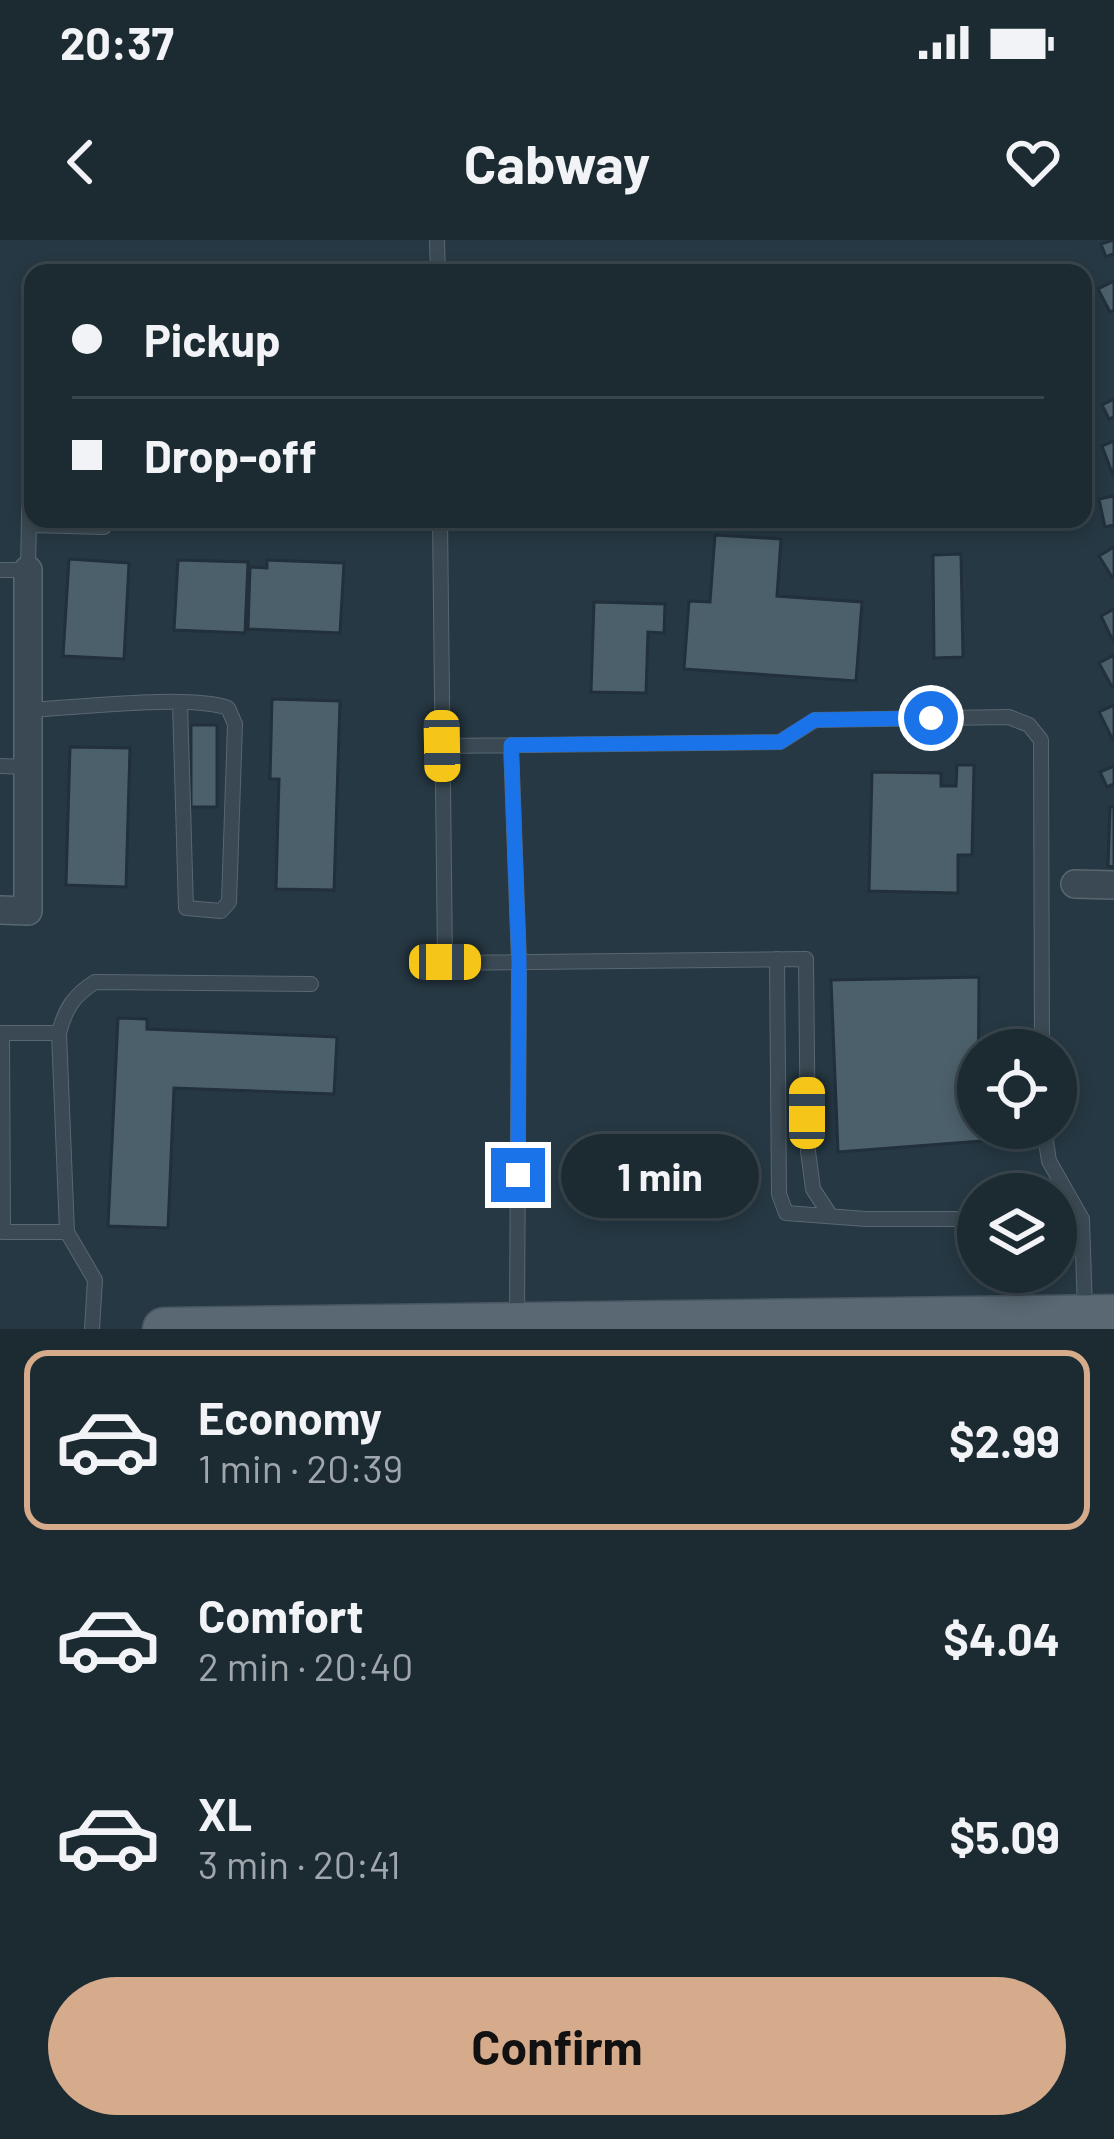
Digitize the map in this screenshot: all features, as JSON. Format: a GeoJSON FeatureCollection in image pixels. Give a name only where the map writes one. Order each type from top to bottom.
{"type":"FeatureCollection","features":[{"type":"Feature","properties":{"kind":"main road"},"geometry":{"type":"LineString","coordinates":[[164,1329],[1099,1317]]}},
{"type":"Feature","properties":{"kind":"street"},"geometry":{"type":"LineString","coordinates":[[0,910],[28,911],[14,766],[28,710],[14,570]]}},
{"type":"Feature","properties":{"kind":"street"},"geometry":{"type":"LineString","coordinates":[[1076,884],[1114,885]]}},
{"type":"Feature","properties":{"kind":"lane"},"geometry":{"type":"LineString","coordinates":[[14,570],[28,528]]}},
{"type":"Feature","properties":{"kind":"lane"},"geometry":{"type":"LineString","coordinates":[[440,528],[445,962],[806,959],[808,1151],[814,1189],[830,1215]]}},
{"type":"Feature","properties":{"kind":"lane"},"geometry":{"type":"LineString","coordinates":[[28,710],[211,702],[228,708],[235,724],[229,902],[220,910],[186,908],[180,704]]}},
{"type":"Feature","properties":{"kind":"lane"},"geometry":{"type":"LineString","coordinates":[[442,746],[780,742],[814,720],[1009,717],[1029,725],[1041,740],[1042,1029]]}},
{"type":"Feature","properties":{"kind":"lane"},"geometry":{"type":"LineString","coordinates":[[511,745],[519,962],[518,1324]]}},
{"type":"Feature","properties":{"kind":"lane"},"geometry":{"type":"LineString","coordinates":[[777,959],[779,1194],[786,1213],[957,1218]]}},
{"type":"Feature","properties":{"kind":"lane"},"geometry":{"type":"LineString","coordinates":[[92,1329],[95,1280],[68,1232],[59,1033],[63,1015],[77,993],[95,982],[311,984]]}},
{"type":"Feature","properties":{"kind":"lane"},"geometry":{"type":"LineString","coordinates":[[59,1033],[2,1034],[3,1232],[68,1232]]}},
{"type":"Feature","properties":{"kind":"lane"},"geometry":{"type":"LineString","coordinates":[[1047,1149],[1049,1161],[1082,1219],[1099,1317]]}},
{"type":"Feature","properties":{"kind":"lane"},"geometry":{"type":"LineString","coordinates":[[1077,1219],[1082,1219]]}},
{"type":"Feature","properties":{"kind":"building"},"geometry":{"type":"Polygon","coordinates":[[[1114,240],[1114,253],[1106,257],[1101,244],[1114,240]]]}},
{"type":"Feature","properties":{"kind":"building"},"geometry":{"type":"Polygon","coordinates":[[[1114,281],[1114,310],[1110,312],[1098,289],[1114,281]]]}},
{"type":"Feature","properties":{"kind":"building"},"geometry":{"type":"Polygon","coordinates":[[[1114,399],[1114,417],[1109,419],[1102,405],[1114,399]]]}},
{"type":"Feature","properties":{"kind":"building"},"geometry":{"type":"Polygon","coordinates":[[[1114,441],[1114,474],[1113,475],[1102,446],[1114,441]]]}},
{"type":"Feature","properties":{"kind":"building"},"geometry":{"type":"Polygon","coordinates":[[[1114,496],[1114,525],[1105,527],[1099,499],[1114,496]]]}},
{"type":"Feature","properties":{"kind":"building"},"geometry":{"type":"Polygon","coordinates":[[[715,535],[781,539],[777,596],[862,602],[856,681],[684,669],[689,601],[710,602],[715,535]]]}},
{"type":"Feature","properties":{"kind":"building"},"geometry":{"type":"Polygon","coordinates":[[[1114,547],[1114,576],[1112,577],[1099,556],[1114,547]]]}},
{"type":"Feature","properties":{"kind":"building"},"geometry":{"type":"Polygon","coordinates":[[[961,554],[963,657],[934,658],[933,555],[961,554]]]}},
{"type":"Feature","properties":{"kind":"building"},"geometry":{"type":"Polygon","coordinates":[[[69,559],[129,563],[124,659],[63,656],[69,559]]]}},
{"type":"Feature","properties":{"kind":"building"},"geometry":{"type":"Polygon","coordinates":[[[178,560],[248,562],[245,633],[174,630],[178,560]]]}},
{"type":"Feature","properties":{"kind":"building"},"geometry":{"type":"Polygon","coordinates":[[[267,560],[344,563],[340,633],[248,629],[250,567],[267,568],[267,560]]]}},
{"type":"Feature","properties":{"kind":"building"},"geometry":{"type":"Polygon","coordinates":[[[594,602],[665,604],[664,633],[648,632],[646,693],[591,692],[594,602]]]}},
{"type":"Feature","properties":{"kind":"building"},"geometry":{"type":"Polygon","coordinates":[[[1114,609],[1114,640],[1113,641],[1101,616],[1114,609]]]}},
{"type":"Feature","properties":{"kind":"building"},"geometry":{"type":"Polygon","coordinates":[[[1114,655],[1114,686],[1112,687],[1099,663],[1114,655]]]}},
{"type":"Feature","properties":{"kind":"building"},"geometry":{"type":"Polygon","coordinates":[[[272,699],[340,701],[334,890],[276,889],[279,779],[270,779],[272,699]]]}},
{"type":"Feature","properties":{"kind":"building"},"geometry":{"type":"Polygon","coordinates":[[[1114,705],[1114,742],[1099,712],[1114,705]]]}},
{"type":"Feature","properties":{"kind":"building"},"geometry":{"type":"Polygon","coordinates":[[[191,725],[217,725],[217,807],[191,807],[191,725]]]}},
{"type":"Feature","properties":{"kind":"building"},"geometry":{"type":"Polygon","coordinates":[[[70,747],[130,748],[126,887],[66,885],[70,747]]]}},
{"type":"Feature","properties":{"kind":"building"},"geometry":{"type":"Polygon","coordinates":[[[957,765],[974,765],[972,855],[958,855],[958,893],[869,891],[872,772],[941,773],[941,786],[956,786],[957,765]]]}},
{"type":"Feature","properties":{"kind":"building"},"geometry":{"type":"Polygon","coordinates":[[[1114,766],[1114,784],[1107,787],[1100,772],[1114,766]]]}},
{"type":"Feature","properties":{"kind":"building"},"geometry":{"type":"Polygon","coordinates":[[[1110,807],[1114,807],[1114,867],[1108,866],[1110,807]]]}},
{"type":"Feature","properties":{"kind":"building"},"geometry":{"type":"Polygon","coordinates":[[[979,977],[979,1029],[957,1029],[957,1143],[838,1152],[831,980],[979,977]]]}},
{"type":"Feature","properties":{"kind":"building"},"geometry":{"type":"Polygon","coordinates":[[[118,1018],[147,1019],[147,1029],[337,1037],[334,1094],[174,1088],[168,1228],[108,1226],[118,1018]]]}},
{"type":"Feature","properties":{"kind":"route"},"geometry":{"type":"LineString","coordinates":[[518,1175],[519,962],[511,745],[780,742],[814,720],[931,718]]}}]}
